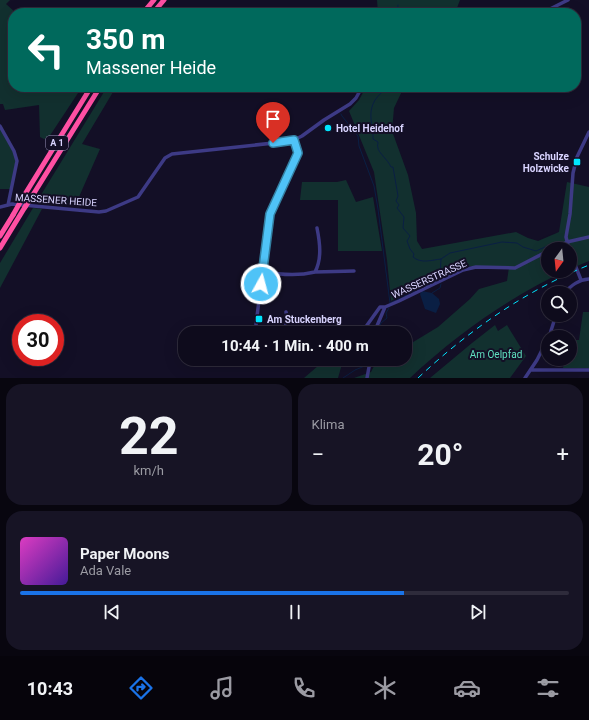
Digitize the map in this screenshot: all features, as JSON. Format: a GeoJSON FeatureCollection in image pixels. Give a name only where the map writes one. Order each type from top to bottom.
{"type":"FeatureCollection","features":[{"type":"Feature","properties":{"kind":"highway"},"geometry":{"type":"LineString","coordinates":[[147,8],[154,0]]}},
{"type":"Feature","properties":{"kind":"highway"},"geometry":{"type":"LineString","coordinates":[[157,8],[164,0]]}},
{"type":"Feature","properties":{"kind":"highway","name":"A 1"},"geometry":{"type":"LineString","coordinates":[[0,236],[88,92]]}},
{"type":"Feature","properties":{"kind":"highway","name":"A 1"},"geometry":{"type":"LineString","coordinates":[[0,248],[97,92]]}},
{"type":"Feature","properties":{"kind":"highway"},"geometry":{"type":"LineString","coordinates":[[0,231],[12,215]]}},
{"type":"Feature","properties":{"kind":"street"},"geometry":{"type":"LineString","coordinates":[[552,8],[568,0]]}},
{"type":"Feature","properties":{"kind":"street","name":"MASSENER HEIDE"},"geometry":{"type":"LineString","coordinates":[[0,207],[8,205],[103,211],[138,197],[162,162],[172,154],[294,140],[353,101],[359,92]]}},
{"type":"Feature","properties":{"kind":"street"},"geometry":{"type":"LineString","coordinates":[[0,126],[14,151],[17,161],[8,205]]}},
{"type":"Feature","properties":{"kind":"street"},"geometry":{"type":"LineString","coordinates":[[589,132],[580,148],[574,165],[570,214],[566,233],[567,242],[589,237]]}},
{"type":"Feature","properties":{"kind":"street"},"geometry":{"type":"LineString","coordinates":[[257,326],[270,214],[298,153],[294,140]]}},
{"type":"Feature","properties":{"kind":"street"},"geometry":{"type":"LineString","coordinates":[[315,272],[320,259],[320,240],[317,228]]}},
{"type":"Feature","properties":{"kind":"street","name":"WASSERSTRASSE"},"geometry":{"type":"LineString","coordinates":[[377,326],[384,307],[464,270],[476,267],[515,268],[541,255]]}},
{"type":"Feature","properties":{"kind":"street"},"geometry":{"type":"LineString","coordinates":[[577,269],[581,280]]}},
{"type":"Feature","properties":{"kind":"street"},"geometry":{"type":"LineString","coordinates":[[263,271],[291,275],[315,272],[354,271]]}},
{"type":"Feature","properties":{"kind":"street"},"geometry":{"type":"LineString","coordinates":[[571,286],[581,280],[589,279]]}},
{"type":"Feature","properties":{"kind":"street"},"geometry":{"type":"LineString","coordinates":[[367,326],[373,319],[379,308],[384,307]]}},
{"type":"Feature","properties":{"kind":"street"},"geometry":{"type":"LineString","coordinates":[[286,312],[286,326]]}},
{"type":"Feature","properties":{"kind":"street"},"geometry":{"type":"LineString","coordinates":[[525,378],[541,351]]}},
{"type":"Feature","properties":{"kind":"street"},"geometry":{"type":"LineString","coordinates":[[367,378],[368,366]]}},
{"type":"Feature","properties":{"kind":"street"},"geometry":{"type":"LineString","coordinates":[[531,370],[589,370]]}},
{"type":"Feature","properties":{"kind":"green space"},"geometry":{"type":"Polygon","coordinates":[[[0,0],[10,0],[6,4],[10,8],[8,8],[8,92],[79,92],[49,137],[44,139],[40,137],[39,105],[5,110],[3,104],[0,104],[0,0]]]}},
{"type":"Feature","properties":{"kind":"green space"},"geometry":{"type":"Polygon","coordinates":[[[377,0],[460,0],[457,8],[378,8],[377,0]]]}},
{"type":"Feature","properties":{"kind":"green space"},"geometry":{"type":"Polygon","coordinates":[[[104,92],[113,92],[82,144],[100,149],[75,206],[36,203],[104,92]]]}},
{"type":"Feature","properties":{"kind":"green space"},"geometry":{"type":"Polygon","coordinates":[[[363,92],[402,92],[394,108],[392,131],[408,175],[416,213],[417,241],[422,249],[516,232],[538,241],[559,232],[567,182],[589,187],[589,261],[577,266],[577,242],[541,242],[541,278],[552,278],[523,293],[483,318],[464,332],[410,378],[354,378],[371,372],[374,366],[412,366],[412,343],[438,327],[470,299],[479,289],[507,281],[509,267],[470,266],[442,279],[441,277],[427,282],[391,301],[387,260],[374,172],[349,111],[359,100],[363,92]]]}},
{"type":"Feature","properties":{"kind":"green space"},"geometry":{"type":"Polygon","coordinates":[[[0,127],[13,151],[16,161],[10,189],[0,189],[0,127]]]}},
{"type":"Feature","properties":{"kind":"green space"},"geometry":{"type":"Polygon","coordinates":[[[346,180],[356,202],[373,197],[382,251],[338,251],[338,200],[300,200],[302,182],[337,182],[346,180]]]}},
{"type":"Feature","properties":{"kind":"green space"},"geometry":{"type":"Polygon","coordinates":[[[33,208],[42,209],[0,288],[0,263],[33,208]]]}},
{"type":"Feature","properties":{"kind":"green space"},"geometry":{"type":"Polygon","coordinates":[[[583,312],[589,312],[589,368],[563,368],[563,366],[577,366],[577,340],[579,340],[583,312]]]}},
{"type":"Feature","properties":{"kind":"green space","name":"Am Oelpfad"},"geometry":{"type":"Polygon","coordinates":[[[495,325],[498,331],[507,325],[526,356],[510,378],[430,378],[472,343],[495,325]]]}},
{"type":"Feature","properties":{"kind":"green space"},"geometry":{"type":"Polygon","coordinates":[[[318,366],[341,366],[338,378],[304,378],[318,366]]]}},
{"type":"Feature","properties":{"kind":"water"},"geometry":{"type":"Polygon","coordinates":[[[422,291],[432,293],[439,299],[440,304],[436,313],[425,309],[420,294],[422,291]]]}},
{"type":"Feature","properties":{"kind":"waterway"},"geometry":{"type":"LineString","coordinates":[[341,114],[358,136],[359,146],[374,186],[390,303],[440,279],[441,259],[430,261],[416,259],[413,257],[414,254],[407,241],[410,236],[403,228],[404,217],[397,208],[399,205],[396,201],[398,196],[393,167],[391,167],[378,150],[378,142],[373,139],[371,116],[372,108],[375,100],[382,92]]}},
{"type":"Feature","properties":{"kind":"waterway"},"geometry":{"type":"LineString","coordinates":[[441,259],[450,253],[502,242],[517,243],[523,247],[536,251],[541,249]]}},
{"type":"Feature","properties":{"kind":"waterway"},"geometry":{"type":"LineString","coordinates":[[432,293],[440,288],[441,284]]}},
{"type":"Feature","properties":{"kind":"waterway"},"geometry":{"type":"LineString","coordinates":[[380,326],[387,318],[386,313],[389,308]]}},
{"type":"Feature","properties":{"kind":"waterway"},"geometry":{"type":"LineString","coordinates":[[343,378],[365,366]]}},
{"type":"Feature","properties":{"kind":"railway"},"geometry":{"type":"LineString","coordinates":[[418,378],[457,344],[498,314],[542,287],[589,265]]}},
{"type":"Feature","properties":{"kind":"place","name":"Hotel Heidehof"},"geometry":{"type":"Point","coordinates":[328,128]}},
{"type":"Feature","properties":{"kind":"place","name":"Schulze Holzwicke"},"geometry":{"type":"Point","coordinates":[577,162]}},
{"type":"Feature","properties":{"kind":"place","name":"Am Stuckenberg"},"geometry":{"type":"Point","coordinates":[259,319]}},
{"type":"Feature","properties":{"kind":"route"},"geometry":{"type":"LineString","coordinates":[[261,284],[271,210],[298,153],[294,140],[273,143]]}}]}
